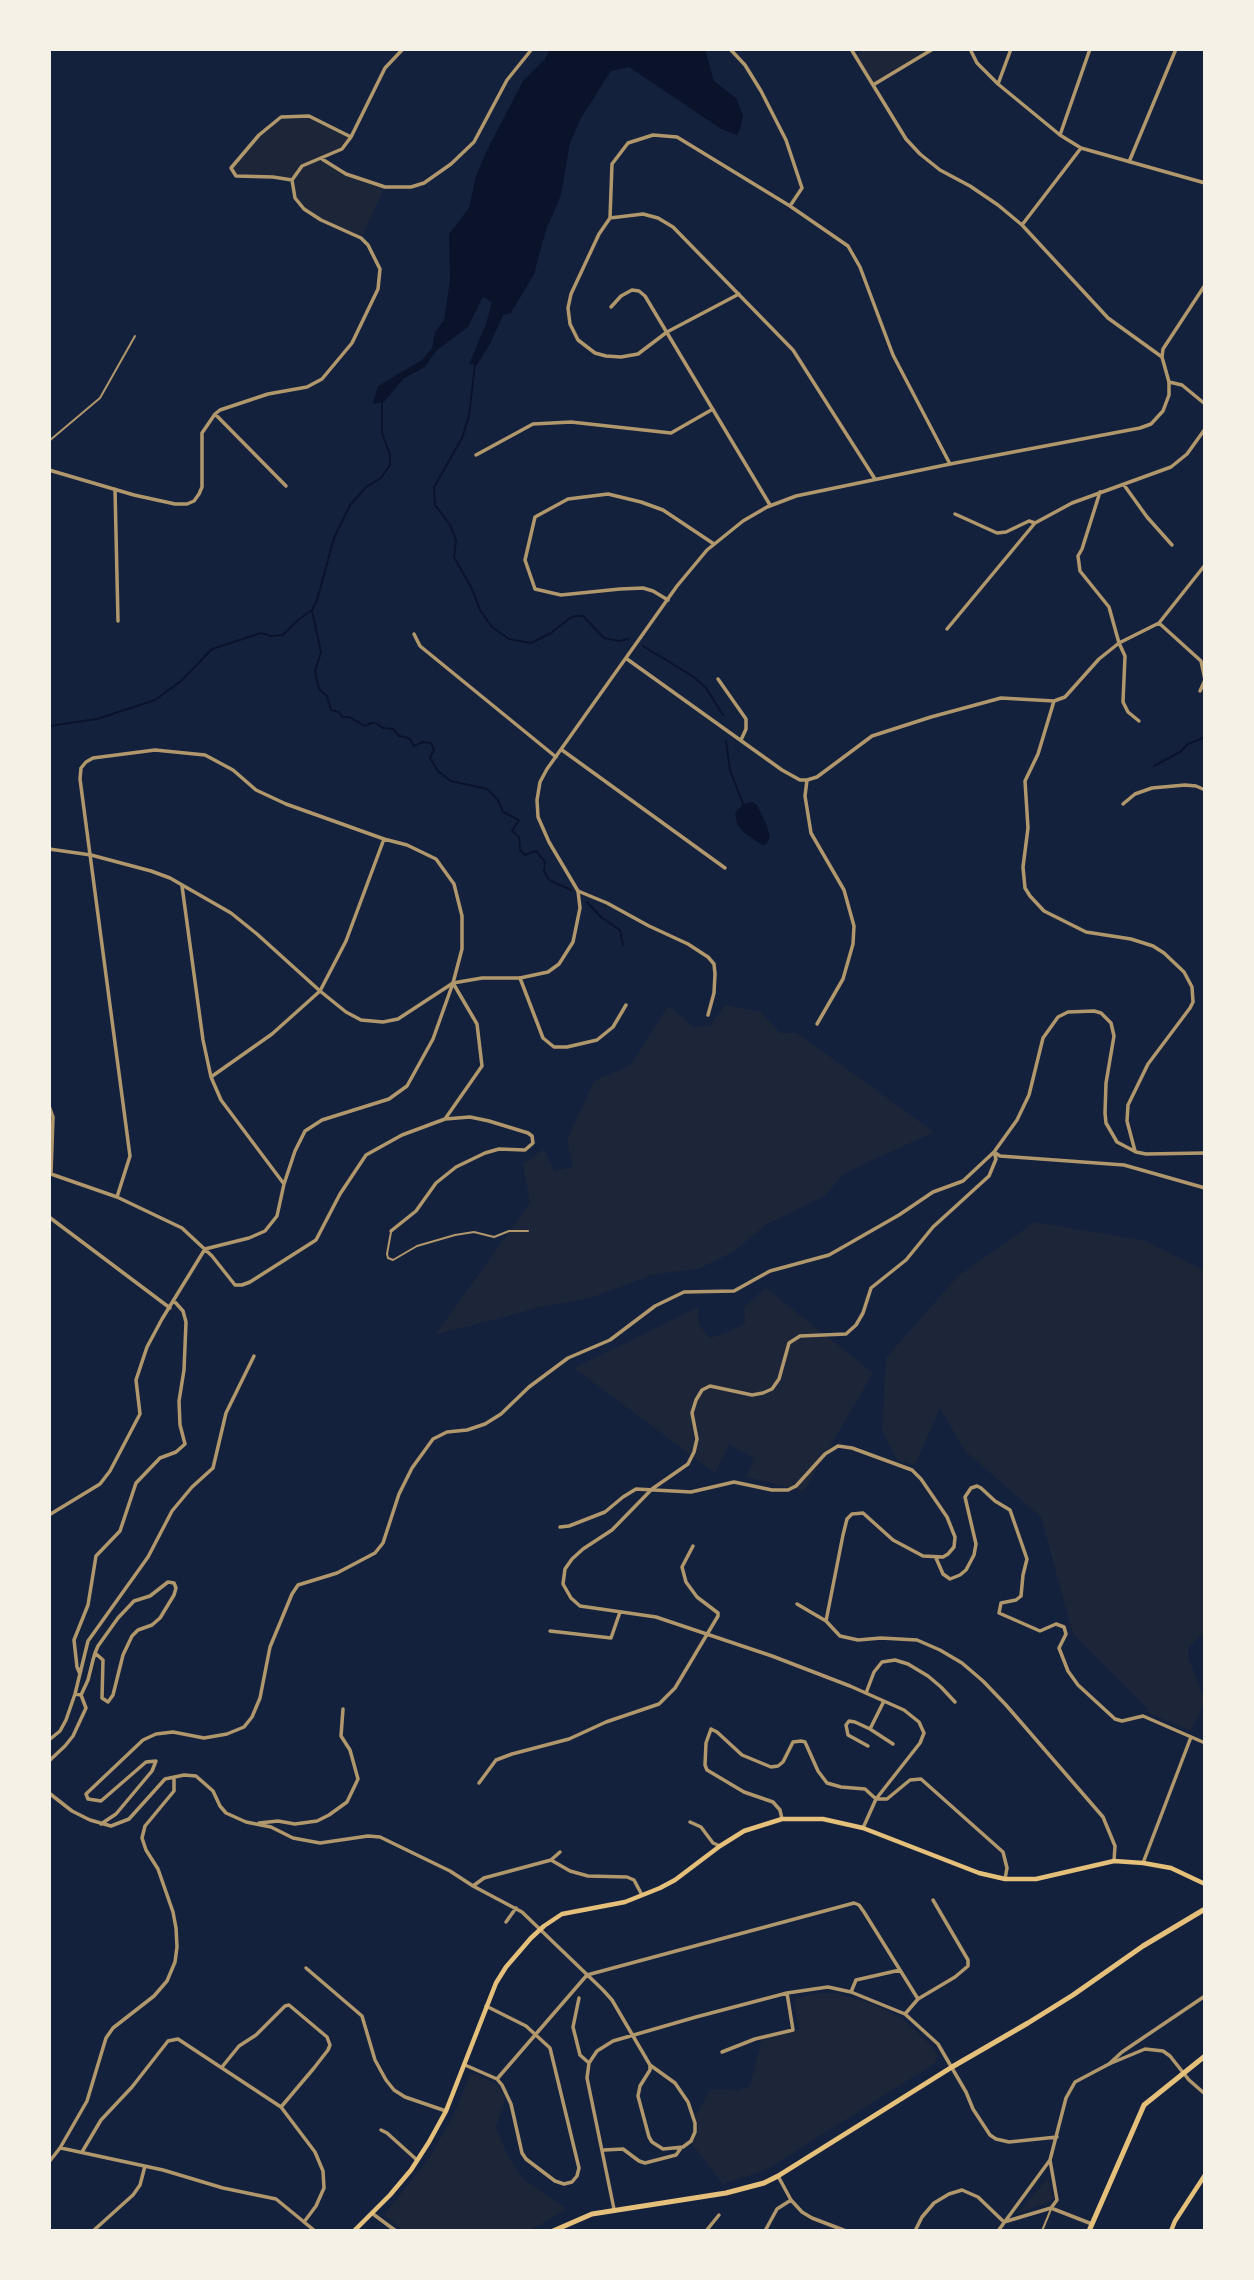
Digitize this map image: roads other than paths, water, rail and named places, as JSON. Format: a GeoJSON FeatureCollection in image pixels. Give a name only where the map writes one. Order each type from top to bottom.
{"type":"FeatureCollection","features":[{"type":"Feature","properties":{"kind":"main road"},"geometry":{"type":"LineString","coordinates":[[354,2231],[373,2214],[417,2160],[446,2112],[486,2006],[506,1967],[540,1929],[562,1914],[608,1906],[642,1896],[675,1880],[744,1831],[782,1819],[823,1819],[863,1829],[979,1873],[1005,1879],[1036,1879],[1114,1861],[1143,1863],[1179,1871],[1205,1884]]}},
{"type":"Feature","properties":{"kind":"main road"},"geometry":{"type":"LineString","coordinates":[[553,2231],[592,2214],[726,2193],[764,2183],[1028,2023],[1143,1946],[1205,1909]]}},
{"type":"Feature","properties":{"kind":"main road"},"geometry":{"type":"LineString","coordinates":[[1091,2228],[1144,2105],[1205,2056]]}},
{"type":"Feature","properties":{"kind":"main road"},"geometry":{"type":"LineString","coordinates":[[1171,2231],[1205,2175]]}},
{"type":"Feature","properties":{"kind":"street"},"geometry":{"type":"LineString","coordinates":[[49,470],[175,505],[194,501],[202,487],[202,433],[215,414],[268,394],[307,387],[322,379],[352,343],[377,289],[380,269],[368,245],[361,238],[304,209],[295,198],[292,180],[302,166],[342,149],[352,137],[385,68],[403,49]]}},
{"type":"Feature","properties":{"kind":"street"},"geometry":{"type":"LineString","coordinates":[[322,159],[346,174],[385,187],[411,187],[424,183],[452,164],[474,142],[507,79],[532,49]]}},
{"type":"Feature","properties":{"kind":"street"},"geometry":{"type":"LineString","coordinates":[[730,49],[745,65],[786,140],[802,188],[790,206]]}},
{"type":"Feature","properties":{"kind":"street"},"geometry":{"type":"LineString","coordinates":[[851,49],[906,139],[920,154],[940,170],[998,205],[1022,225],[1108,318],[1162,358]]}},
{"type":"Feature","properties":{"kind":"street"},"geometry":{"type":"LineString","coordinates":[[873,85],[933,49]]}},
{"type":"Feature","properties":{"kind":"street"},"geometry":{"type":"LineString","coordinates":[[970,49],[977,63],[998,84],[1060,135],[1081,148],[1205,183]]}},
{"type":"Feature","properties":{"kind":"street"},"geometry":{"type":"LineString","coordinates":[[998,84],[1011,49]]}},
{"type":"Feature","properties":{"kind":"street"},"geometry":{"type":"LineString","coordinates":[[1060,135],[1090,49]]}},
{"type":"Feature","properties":{"kind":"street"},"geometry":{"type":"LineString","coordinates":[[1129,162],[1176,49]]}},
{"type":"Feature","properties":{"kind":"street"},"geometry":{"type":"LineString","coordinates":[[292,180],[236,176],[231,169],[259,135],[281,117],[309,116],[352,137]]}},
{"type":"Feature","properties":{"kind":"street"},"geometry":{"type":"LineString","coordinates":[[739,293],[667,331],[638,354],[606,356],[585,347],[578,340],[570,324],[568,308],[571,294],[599,234],[610,218],[612,164],[628,143],[653,135],[677,137],[790,206],[848,246],[860,267],[893,355],[950,464]]}},
{"type":"Feature","properties":{"kind":"street"},"geometry":{"type":"LineString","coordinates":[[1022,225],[1081,148]]}},
{"type":"Feature","properties":{"kind":"street"},"geometry":{"type":"LineString","coordinates":[[610,218],[643,214],[658,218],[673,227],[793,350],[876,479]]}},
{"type":"Feature","properties":{"kind":"street"},"geometry":{"type":"LineString","coordinates":[[49,849],[91,855],[170,878],[231,913],[320,991],[346,1012],[361,1020],[383,1022],[398,1019],[453,983],[482,978],[520,978],[552,970],[567,952],[576,931],[580,908],[578,891],[549,842],[537,814],[540,782],[668,600],[714,544],[743,521],[770,505],[822,489],[1144,427],[1157,419],[1169,395],[1169,382],[1162,358],[1164,347],[1205,285]]}},
{"type":"Feature","properties":{"kind":"street"},"geometry":{"type":"LineString","coordinates":[[611,307],[621,296],[632,290],[645,296],[770,505]]}},
{"type":"Feature","properties":{"kind":"street"},"geometry":{"type":"LineString","coordinates":[[1169,382],[1182,385],[1205,404]]}},
{"type":"Feature","properties":{"kind":"street"},"geometry":{"type":"LineString","coordinates":[[476,455],[533,424],[571,422],[671,433],[713,409]]}},
{"type":"Feature","properties":{"kind":"street"},"geometry":{"type":"LineString","coordinates":[[215,414],[286,486]]}},
{"type":"Feature","properties":{"kind":"street"},"geometry":{"type":"LineString","coordinates":[[947,629],[1035,523],[1072,503],[1171,467],[1187,454],[1205,429]]}},
{"type":"Feature","properties":{"kind":"street"},"geometry":{"type":"LineString","coordinates":[[1124,485],[1172,545]]}},
{"type":"Feature","properties":{"kind":"street"},"geometry":{"type":"LineString","coordinates":[[115,489],[118,621]]}},
{"type":"Feature","properties":{"kind":"street"},"geometry":{"type":"LineString","coordinates":[[1100,492],[1083,549],[1078,556],[1080,571],[1109,607],[1125,656],[1123,702],[1128,712],[1139,721]]}},
{"type":"Feature","properties":{"kind":"street"},"geometry":{"type":"LineString","coordinates":[[668,600],[643,588],[561,596],[535,589],[525,560],[536,517],[568,499],[608,494],[663,510],[714,544]]}},
{"type":"Feature","properties":{"kind":"street"},"geometry":{"type":"LineString","coordinates":[[955,514],[997,533],[1006,532],[1029,521],[1035,523]]}},
{"type":"Feature","properties":{"kind":"street"},"geometry":{"type":"LineString","coordinates":[[627,659],[782,770],[800,780],[807,780],[817,777],[872,736],[931,717],[1001,698],[1054,701],[1065,697],[1099,659],[1119,643],[1159,623],[1205,565]]}},
{"type":"Feature","properties":{"kind":"street"},"geometry":{"type":"LineString","coordinates":[[1159,623],[1201,662],[1205,681],[1200,691]]}},
{"type":"Feature","properties":{"kind":"street"},"geometry":{"type":"LineString","coordinates":[[414,634],[420,646],[556,757]]}},
{"type":"Feature","properties":{"kind":"street"},"geometry":{"type":"LineString","coordinates":[[718,678],[746,719],[746,729],[741,740]]}},
{"type":"Feature","properties":{"kind":"street"},"geometry":{"type":"LineString","coordinates":[[1054,701],[1038,754],[1025,781],[1028,828],[1023,867],[1025,888],[1044,911],[1086,932],[1131,939],[1153,946],[1184,972],[1192,987],[1193,1002],[1190,1008],[1148,1064],[1128,1105],[1126,1114],[1136,1152]]}},
{"type":"Feature","properties":{"kind":"street"},"geometry":{"type":"LineString","coordinates":[[49,1515],[100,1484],[110,1471],[140,1414],[136,1380],[147,1347],[205,1249],[249,1238],[265,1231],[277,1216],[284,1184],[305,1131],[322,1120],[389,1099],[407,1086],[433,1040],[462,948],[462,916],[454,884],[436,859],[407,845],[286,804],[256,790],[233,770],[205,755],[155,750],[93,758],[80,768],[130,1156],[117,1197]]}},
{"type":"Feature","properties":{"kind":"street"},"geometry":{"type":"LineString","coordinates":[[562,750],[725,868]]}},
{"type":"Feature","properties":{"kind":"street"},"geometry":{"type":"LineString","coordinates":[[807,780],[805,796],[811,833],[844,890],[854,926],[853,944],[843,979],[817,1024]]}},
{"type":"Feature","properties":{"kind":"street"},"geometry":{"type":"LineString","coordinates":[[1122,804],[1135,794],[1152,788],[1185,785],[1205,790]]}},
{"type":"Feature","properties":{"kind":"street"},"geometry":{"type":"LineString","coordinates":[[211,1077],[272,1034],[320,991],[346,942],[384,839]]}},
{"type":"Feature","properties":{"kind":"street"},"geometry":{"type":"LineString","coordinates":[[182,886],[203,1040],[211,1077],[227,1108],[284,1184]]}},
{"type":"Feature","properties":{"kind":"street"},"geometry":{"type":"LineString","coordinates":[[578,891],[688,944],[708,957],[714,964],[716,974],[708,1015]]}},
{"type":"Feature","properties":{"kind":"street"},"geometry":{"type":"LineString","coordinates":[[520,978],[542,1038],[554,1047],[597,1040],[613,1027],[626,1005]]}},
{"type":"Feature","properties":{"kind":"street"},"geometry":{"type":"LineString","coordinates":[[445,1118],[482,1066],[477,1024],[453,983]]}},
{"type":"Feature","properties":{"kind":"street"},"geometry":{"type":"LineString","coordinates":[[101,1824],[116,1814],[156,1766],[156,1760],[146,1762],[101,1801],[88,1800],[86,1794],[143,1740],[156,1734],[173,1732],[204,1738],[227,1734],[244,1727],[252,1717],[260,1698],[265,1662],[292,1594],[298,1585],[337,1573],[375,1553],[383,1543],[399,1494],[412,1468],[437,1436],[485,1424],[501,1414],[529,1387],[568,1358],[610,1340],[671,1297],[694,1291],[734,1291],[770,1271],[829,1255],[933,1192],[963,1181],[994,1152],[1017,1121],[1029,1095],[1042,1038],[1058,1017],[1077,1010],[1101,1013],[1111,1023],[1114,1036],[1106,1083],[1106,1123],[1117,1142],[1136,1152],[1205,1153]]}},
{"type":"Feature","properties":{"kind":"street"},"geometry":{"type":"LineString","coordinates":[[49,1106],[53,1117],[50,1175],[117,1197],[182,1228],[205,1249],[235,1285],[250,1282],[316,1240],[366,1155],[402,1135],[445,1118],[470,1117],[528,1133],[533,1139],[533,1143],[525,1150],[505,1149],[485,1153],[456,1167],[436,1183],[415,1211],[391,1231]]}},
{"type":"Feature","properties":{"kind":"street"},"geometry":{"type":"LineString","coordinates":[[994,1152],[1000,1156],[1124,1166],[1205,1188]]}},
{"type":"Feature","properties":{"kind":"street"},"geometry":{"type":"LineString","coordinates":[[863,1829],[876,1799],[920,1743],[924,1733],[919,1722],[904,1710],[794,1664],[656,1617],[580,1606],[571,1598],[563,1584],[565,1569],[572,1559],[611,1530],[652,1489],[688,1464],[694,1452],[696,1438],[692,1413],[702,1390],[710,1385],[752,1395],[763,1393],[772,1389],[779,1379],[789,1343],[800,1336],[846,1334],[856,1325],[863,1313],[871,1288],[905,1260],[933,1227],[989,1176],[996,1159],[994,1152]]}},
{"type":"Feature","properties":{"kind":"street"},"geometry":{"type":"LineString","coordinates":[[49,1217],[170,1308]]}},
{"type":"Feature","properties":{"kind":"street"},"geometry":{"type":"LineString","coordinates":[[80,1676],[74,1640],[88,1605],[96,1556],[120,1531],[136,1483],[160,1458],[176,1452],[185,1444],[178,1401],[184,1370],[186,1322],[183,1311],[174,1301]]}},
{"type":"Feature","properties":{"kind":"street"},"geometry":{"type":"LineString","coordinates":[[49,1740],[60,1731],[75,1694],[88,1642],[148,1557],[173,1511],[192,1487],[213,1468],[226,1413],[254,1356]]}},
{"type":"Feature","properties":{"kind":"street"},"geometry":{"type":"LineString","coordinates":[[560,1527],[605,1512],[632,1491],[652,1489],[691,1492],[734,1482],[772,1490],[788,1490],[796,1486],[838,1446],[852,1448],[912,1470],[942,1507],[955,1537],[955,1545],[950,1552],[936,1558],[923,1556],[893,1540],[863,1513],[852,1514],[847,1519],[843,1535],[826,1621]]}},
{"type":"Feature","properties":{"kind":"street"},"geometry":{"type":"LineString","coordinates":[[936,1558],[943,1574],[950,1579],[963,1573],[973,1559],[975,1534],[965,1497],[971,1488],[978,1486],[995,1501],[1008,1507],[1027,1563],[1021,1596],[1016,1600],[1001,1603],[999,1613],[1040,1631],[1056,1624],[1061,1625],[1066,1634],[1060,1646],[1060,1653],[1070,1676],[1115,1719],[1122,1721],[1143,1716],[1205,1743]]}},
{"type":"Feature","properties":{"kind":"street"},"geometry":{"type":"LineString","coordinates":[[478,1783],[496,1760],[569,1739],[606,1722],[659,1704],[675,1688],[718,1613],[697,1597],[686,1582],[682,1567],[693,1546]]}},
{"type":"Feature","properties":{"kind":"street"},"geometry":{"type":"LineString","coordinates":[[49,1761],[65,1746],[78,1726],[86,1708],[81,1695],[89,1680],[95,1653],[106,1633],[134,1601],[150,1596],[168,1582],[174,1583],[174,1595],[160,1618],[132,1636],[108,1703],[102,1698],[103,1660],[95,1653]]}},
{"type":"Feature","properties":{"kind":"street"},"geometry":{"type":"LineString","coordinates":[[797,1604],[826,1621],[840,1636],[858,1640],[917,1640],[962,1663],[1006,1705],[1103,1817],[1115,1846],[1114,1861]]}},
{"type":"Feature","properties":{"kind":"street"},"geometry":{"type":"LineString","coordinates":[[550,1631],[611,1637],[620,1612]]}},
{"type":"Feature","properties":{"kind":"street"},"geometry":{"type":"LineString","coordinates":[[866,1693],[874,1672],[882,1662],[895,1660],[928,1676],[955,1702]]}},
{"type":"Feature","properties":{"kind":"street"},"geometry":{"type":"LineString","coordinates":[[75,1694],[81,1695]]}},
{"type":"Feature","properties":{"kind":"street"},"geometry":{"type":"LineString","coordinates":[[870,1729],[884,1701]]}},
{"type":"Feature","properties":{"kind":"street"},"geometry":{"type":"LineString","coordinates":[[254,1824],[317,1821],[347,1802],[358,1779],[351,1750],[341,1736],[343,1709]]}},
{"type":"Feature","properties":{"kind":"street"},"geometry":{"type":"LineString","coordinates":[[868,1746],[848,1735],[846,1725],[849,1721],[870,1729],[892,1744]]}},
{"type":"Feature","properties":{"kind":"street"},"geometry":{"type":"LineString","coordinates":[[782,1819],[780,1810],[773,1802],[744,1792],[707,1770],[706,1743],[711,1730],[717,1732],[742,1755],[771,1767],[783,1762],[793,1742],[805,1742],[818,1771],[827,1783],[864,1788],[876,1799],[887,1799],[910,1780],[921,1779],[1003,1852],[1007,1868],[1005,1879]]}},
{"type":"Feature","properties":{"kind":"street"},"geometry":{"type":"LineString","coordinates":[[1143,1863],[1191,1737]]}},
{"type":"Feature","properties":{"kind":"street"},"geometry":{"type":"LineString","coordinates":[[49,1793],[72,1811],[111,1826],[128,1819],[165,1779],[196,1776],[214,1791],[226,1813],[254,1824],[271,1827],[292,1838],[313,1843],[380,1837],[450,1871],[516,1908],[612,2000],[650,2065],[675,2083],[688,2102],[695,2132],[691,2141],[676,2155],[645,2163],[623,2149],[604,2150]]}},
{"type":"Feature","properties":{"kind":"street"},"geometry":{"type":"LineString","coordinates":[[49,2162],[60,2148],[89,2095],[106,2039],[113,2028],[154,1996],[167,1980],[175,1962],[177,1928],[173,1912],[158,1869],[142,1838],[145,1826],[174,1791],[174,1778]]}},
{"type":"Feature","properties":{"kind":"street"},"geometry":{"type":"LineString","coordinates":[[690,1822],[701,1828],[712,1842],[720,1846]]}},
{"type":"Feature","properties":{"kind":"street"},"geometry":{"type":"LineString","coordinates":[[473,1886],[484,1878],[551,1860],[560,1852]]}},
{"type":"Feature","properties":{"kind":"street"},"geometry":{"type":"LineString","coordinates":[[551,1860],[570,1871],[589,1876],[627,1877],[634,1880],[642,1896]]}},
{"type":"Feature","properties":{"kind":"street"},"geometry":{"type":"LineString","coordinates":[[905,2014],[918,1999],[955,1977],[968,1965],[968,1960],[933,1900]]}},
{"type":"Feature","properties":{"kind":"street"},"geometry":{"type":"LineString","coordinates":[[497,2079],[587,1975],[853,1903],[859,1905],[918,1999]]}},
{"type":"Feature","properties":{"kind":"street"},"geometry":{"type":"LineString","coordinates":[[506,1922],[516,1908]]}},
{"type":"Feature","properties":{"kind":"street"},"geometry":{"type":"LineString","coordinates":[[306,1968],[362,2016],[375,2060],[394,2090],[405,2097],[446,2112]]}},
{"type":"Feature","properties":{"kind":"street"},"geometry":{"type":"LineString","coordinates":[[851,1992],[856,1980],[900,1970]]}},
{"type":"Feature","properties":{"kind":"street"},"geometry":{"type":"LineString","coordinates":[[614,2209],[604,2150],[587,2078],[589,2063],[597,2051],[613,2041],[787,1993],[828,1987],[851,1992],[905,2014],[937,2045],[990,2135],[1009,2142],[1057,2137]]}},
{"type":"Feature","properties":{"kind":"street"},"geometry":{"type":"LineString","coordinates":[[722,2052],[755,2039],[793,2029],[787,1993]]}},
{"type":"Feature","properties":{"kind":"street"},"geometry":{"type":"LineString","coordinates":[[1109,2064],[1122,2052],[1205,1996]]}},
{"type":"Feature","properties":{"kind":"street"},"geometry":{"type":"LineString","coordinates":[[579,1998],[573,2024],[574,2035],[580,2055],[589,2063]]}},
{"type":"Feature","properties":{"kind":"street"},"geometry":{"type":"LineString","coordinates":[[222,2067],[239,2046],[256,2035],[289,2005],[327,2037],[330,2045],[281,2107]]}},
{"type":"Feature","properties":{"kind":"street"},"geometry":{"type":"LineString","coordinates":[[465,2065],[497,2079],[502,2084],[511,2104],[522,2153],[526,2159],[555,2181],[565,2184],[572,2182],[579,2168],[550,2048],[536,2033],[486,2006]]}},
{"type":"Feature","properties":{"kind":"street"},"geometry":{"type":"LineString","coordinates":[[82,2152],[101,2120],[168,2041],[178,2039],[281,2107],[315,2152],[323,2171],[324,2188],[304,2222]]}},
{"type":"Feature","properties":{"kind":"street"},"geometry":{"type":"LineString","coordinates":[[998,2231],[1050,2160],[1070,2089],[1082,2078],[1145,2049],[1154,2049],[1170,2056],[1189,2080],[1205,2094]]}},
{"type":"Feature","properties":{"kind":"street"},"geometry":{"type":"LineString","coordinates":[[650,2065],[638,2095],[646,2129],[652,2142],[658,2147],[668,2150],[681,2148]]}},
{"type":"Feature","properties":{"kind":"street"},"geometry":{"type":"LineString","coordinates":[[381,2130],[417,2160]]}},
{"type":"Feature","properties":{"kind":"street"},"geometry":{"type":"LineString","coordinates":[[60,2148],[276,2199],[315,2231]]}},
{"type":"Feature","properties":{"kind":"street"},"geometry":{"type":"LineString","coordinates":[[1004,2222],[1051,2208],[1057,2200],[1050,2160]]}},
{"type":"Feature","properties":{"kind":"street"},"geometry":{"type":"LineString","coordinates":[[93,2231],[133,2195],[140,2185],[145,2166]]}},
{"type":"Feature","properties":{"kind":"street"},"geometry":{"type":"LineString","coordinates":[[778,2176],[791,2200],[802,2212],[846,2231]]}},
{"type":"Feature","properties":{"kind":"street"},"geometry":{"type":"LineString","coordinates":[[915,2231],[919,2221],[934,2203],[957,2191],[972,2193],[1004,2222]]}},
{"type":"Feature","properties":{"kind":"street"},"geometry":{"type":"LineString","coordinates":[[765,2231],[777,2210],[791,2200]]}},
{"type":"Feature","properties":{"kind":"street"},"geometry":{"type":"LineString","coordinates":[[1051,2208],[1091,2228]]}},
{"type":"Feature","properties":{"kind":"street"},"geometry":{"type":"LineString","coordinates":[[373,2214],[397,2231]]}},
{"type":"Feature","properties":{"kind":"street"},"geometry":{"type":"LineString","coordinates":[[706,2231],[719,2215]]}},
{"type":"Feature","properties":{"kind":"lane"},"geometry":{"type":"LineString","coordinates":[[49,441],[100,398],[135,335]]}},
{"type":"Feature","properties":{"kind":"lane"},"geometry":{"type":"LineString","coordinates":[[391,1231],[387,1254],[388,1258],[393,1260],[417,1246],[461,1233],[494,1237],[509,1231],[528,1231]]}},
{"type":"Feature","properties":{"kind":"lane"},"geometry":{"type":"LineString","coordinates":[[1042,2231],[1051,2208]]}},
{"type":"Feature","properties":{"kind":"waterway"},"geometry":{"type":"LineString","coordinates":[[475,364],[469,416],[462,438],[434,487],[435,505],[450,525],[456,540],[454,557],[480,610],[492,627],[509,639],[531,643],[576,616],[583,616],[604,638],[619,641],[628,639]]}},
{"type":"Feature","properties":{"kind":"waterway"},"geometry":{"type":"LineString","coordinates":[[49,726],[97,719],[155,700],[181,681],[212,649],[261,633],[283,635],[312,610],[334,538],[350,505],[366,487],[381,478],[390,465],[390,455],[382,433],[382,401]]}},
{"type":"Feature","properties":{"kind":"waterway"},"geometry":{"type":"LineString","coordinates":[[312,611],[321,652],[315,671],[319,689],[327,696],[331,710],[365,726],[376,723],[383,728],[393,729],[399,736],[409,738],[414,746],[423,742],[431,743],[434,750],[430,758],[438,771],[451,781],[487,789],[498,800],[503,812],[519,820],[512,831],[519,837],[520,850],[525,855],[536,851],[545,862],[544,871],[549,880],[571,890]]}},
{"type":"Feature","properties":{"kind":"waterway"},"geometry":{"type":"LineString","coordinates":[[643,646],[694,677],[706,688],[723,715]]}},
{"type":"Feature","properties":{"kind":"waterway"},"geometry":{"type":"LineString","coordinates":[[1154,766],[1180,752],[1188,744],[1205,737]]}},
{"type":"Feature","properties":{"kind":"waterway"},"geometry":{"type":"LineString","coordinates":[[726,741],[730,770],[743,804]]}},
{"type":"Feature","properties":{"kind":"waterway"},"geometry":{"type":"LineString","coordinates":[[587,902],[602,918],[620,930],[623,945]]}}]}
